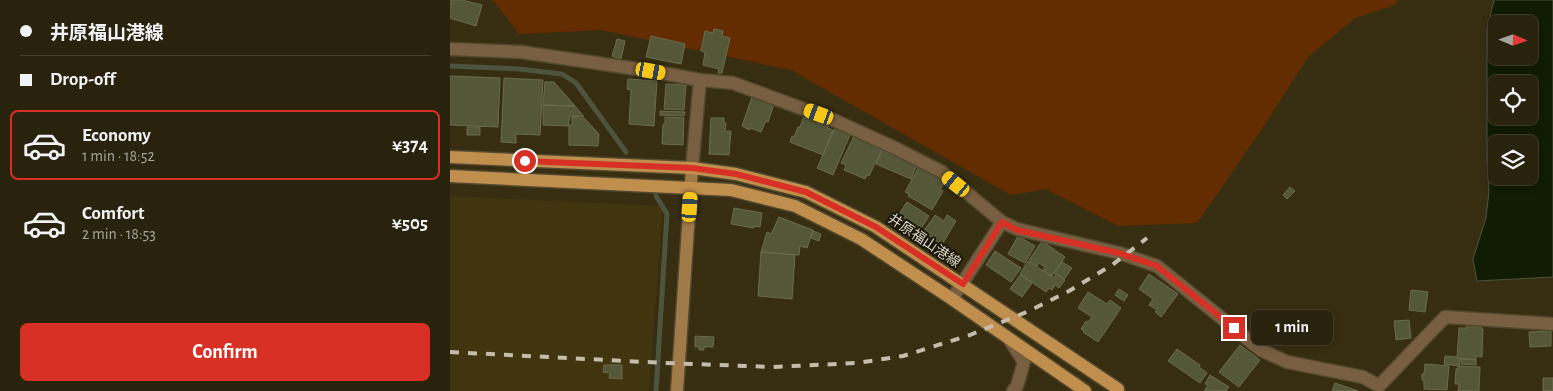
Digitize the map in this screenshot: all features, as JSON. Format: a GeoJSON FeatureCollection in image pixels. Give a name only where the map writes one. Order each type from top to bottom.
{"type":"FeatureCollection","features":[{"type":"Feature","properties":{"kind":"main road","name":"井原福山港線"},"geometry":{"type":"LineString","coordinates":[[450,157],[692,168],[736,174],[806,192],[876,227],[1118,390]]}},
{"type":"Feature","properties":{"kind":"main road"},"geometry":{"type":"LineString","coordinates":[[450,176],[731,190],[795,206],[861,239],[1085,391]]}},
{"type":"Feature","properties":{"kind":"street"},"geometry":{"type":"LineString","coordinates":[[450,49],[521,52],[700,80],[733,83],[836,121],[942,172],[1002,222],[1017,230],[1119,253],[1157,266],[1261,350],[1286,362],[1363,377],[1382,388],[1444,317],[1553,324]]}},
{"type":"Feature","properties":{"kind":"street"},"geometry":{"type":"LineString","coordinates":[[677,391],[700,80]]}},
{"type":"Feature","properties":{"kind":"street"},"geometry":{"type":"LineString","coordinates":[[952,299],[1002,222]]}},
{"type":"Feature","properties":{"kind":"street"},"geometry":{"type":"LineString","coordinates":[[1009,338],[1024,362],[1017,386],[1013,391]]}},
{"type":"Feature","properties":{"kind":"shaded area"},"geometry":{"type":"Polygon","coordinates":[[[493,0],[1398,0],[1395,5],[1355,18],[1308,57],[1264,126],[1197,223],[1118,226],[1046,189],[1011,195],[791,70],[601,30],[519,34],[493,0]]]}},
{"type":"Feature","properties":{"kind":"shaded area"},"geometry":{"type":"Polygon","coordinates":[[[1494,0],[1553,0],[1553,277],[1477,281],[1473,259],[1486,218],[1489,185],[1538,185],[1538,135],[1488,135],[1488,176],[1487,162],[1488,25],[1488,65],[1538,65],[1538,15],[1490,15],[1494,0]]]}},
{"type":"Feature","properties":{"kind":"shaded area"},"geometry":{"type":"Polygon","coordinates":[[[450,196],[663,206],[649,391],[450,391],[450,196]]]}},
{"type":"Feature","properties":{"kind":"building"},"geometry":{"type":"Polygon","coordinates":[[[450,0],[462,0],[482,5],[476,26],[450,18],[450,0]]]}},
{"type":"Feature","properties":{"kind":"building"},"geometry":{"type":"Polygon","coordinates":[[[714,29],[723,31],[722,36],[730,38],[722,73],[718,73],[719,69],[703,65],[705,52],[701,51],[705,31],[713,33],[714,29]]]}},
{"type":"Feature","properties":{"kind":"building"},"geometry":{"type":"Polygon","coordinates":[[[651,36],[685,44],[681,64],[646,57],[651,36]]]}},
{"type":"Feature","properties":{"kind":"building"},"geometry":{"type":"Polygon","coordinates":[[[617,39],[625,41],[621,59],[612,56],[617,39]]]}},
{"type":"Feature","properties":{"kind":"building"},"geometry":{"type":"Polygon","coordinates":[[[450,76],[500,78],[498,127],[450,125],[450,76]]]}},
{"type":"Feature","properties":{"kind":"building"},"geometry":{"type":"Polygon","coordinates":[[[504,78],[543,80],[540,135],[516,134],[516,143],[501,142],[504,78]]]}},
{"type":"Feature","properties":{"kind":"building"},"geometry":{"type":"Polygon","coordinates":[[[628,79],[657,81],[654,126],[629,124],[631,90],[627,89],[628,79]]]}},
{"type":"Feature","properties":{"kind":"building"},"geometry":{"type":"Polygon","coordinates":[[[545,82],[554,82],[575,106],[543,105],[545,82]]]}},
{"type":"Feature","properties":{"kind":"building"},"geometry":{"type":"Polygon","coordinates":[[[666,84],[686,85],[684,110],[664,109],[666,84]]]}},
{"type":"Feature","properties":{"kind":"building"},"geometry":{"type":"Polygon","coordinates":[[[752,97],[774,104],[768,122],[766,121],[761,132],[750,128],[749,130],[742,126],[752,97]]]}},
{"type":"Feature","properties":{"kind":"building"},"geometry":{"type":"Polygon","coordinates":[[[543,105],[575,106],[584,117],[570,116],[568,126],[543,125],[543,105]]]}},
{"type":"Feature","properties":{"kind":"building"},"geometry":{"type":"Polygon","coordinates":[[[660,111],[685,112],[684,116],[660,115],[660,111]]]}},
{"type":"Feature","properties":{"kind":"building"},"geometry":{"type":"Polygon","coordinates":[[[804,116],[829,126],[827,128],[833,130],[823,155],[790,142],[798,127],[800,127],[804,116]]]}},
{"type":"Feature","properties":{"kind":"building"},"geometry":{"type":"Polygon","coordinates":[[[572,117],[585,119],[599,134],[598,146],[569,145],[569,125],[572,125],[572,117]]]}},
{"type":"Feature","properties":{"kind":"building"},"geometry":{"type":"Polygon","coordinates":[[[665,117],[684,118],[683,145],[662,144],[665,117]]]}},
{"type":"Feature","properties":{"kind":"building"},"geometry":{"type":"Polygon","coordinates":[[[711,118],[724,118],[724,123],[726,123],[725,131],[731,131],[729,155],[709,154],[711,118]]]}},
{"type":"Feature","properties":{"kind":"building"},"geometry":{"type":"Polygon","coordinates":[[[467,127],[480,127],[480,135],[467,135],[467,127]]]}},
{"type":"Feature","properties":{"kind":"building"},"geometry":{"type":"Polygon","coordinates":[[[835,128],[850,135],[833,175],[817,168],[835,128]]]}},
{"type":"Feature","properties":{"kind":"building"},"geometry":{"type":"Polygon","coordinates":[[[854,136],[882,149],[869,176],[867,175],[865,179],[844,170],[846,165],[841,163],[854,136]]]}},
{"type":"Feature","properties":{"kind":"building"},"geometry":{"type":"Polygon","coordinates":[[[882,150],[917,165],[911,179],[876,164],[882,150]]]}},
{"type":"Feature","properties":{"kind":"building"},"geometry":{"type":"Polygon","coordinates":[[[919,167],[945,182],[940,190],[943,191],[932,210],[908,196],[909,194],[905,192],[919,167]]]}},
{"type":"Feature","properties":{"kind":"building"},"geometry":{"type":"Polygon","coordinates":[[[1290,187],[1295,191],[1287,199],[1283,195],[1290,187]]]}},
{"type":"Feature","properties":{"kind":"building"},"geometry":{"type":"Polygon","coordinates":[[[907,202],[929,216],[918,233],[896,219],[907,202]]]}},
{"type":"Feature","properties":{"kind":"building"},"geometry":{"type":"Polygon","coordinates":[[[734,208],[762,213],[760,227],[754,226],[754,228],[731,224],[734,208]]]}},
{"type":"Feature","properties":{"kind":"building"},"geometry":{"type":"Polygon","coordinates":[[[935,215],[944,221],[947,215],[956,221],[940,248],[921,235],[935,215]]]}},
{"type":"Feature","properties":{"kind":"building"},"geometry":{"type":"Polygon","coordinates":[[[779,217],[813,230],[807,248],[800,246],[799,255],[761,252],[767,232],[771,234],[779,217]]]}},
{"type":"Feature","properties":{"kind":"building"},"geometry":{"type":"Polygon","coordinates":[[[813,231],[821,234],[819,241],[811,238],[813,231]]]}},
{"type":"Feature","properties":{"kind":"building"},"geometry":{"type":"Polygon","coordinates":[[[1018,236],[1035,246],[1025,263],[1008,254],[1018,236]]]}},
{"type":"Feature","properties":{"kind":"building"},"geometry":{"type":"Polygon","coordinates":[[[1042,241],[1065,257],[1052,276],[1043,270],[1045,267],[1039,263],[1037,266],[1029,260],[1042,241]]]}},
{"type":"Feature","properties":{"kind":"building"},"geometry":{"type":"Polygon","coordinates":[[[995,251],[1021,268],[1011,282],[986,265],[995,251]]]}},
{"type":"Feature","properties":{"kind":"building"},"geometry":{"type":"Polygon","coordinates":[[[761,252],[795,255],[792,299],[758,296],[761,252]]]}},
{"type":"Feature","properties":{"kind":"building"},"geometry":{"type":"Polygon","coordinates":[[[1028,261],[1054,278],[1056,274],[1065,280],[1059,288],[1055,285],[1052,290],[1049,288],[1046,292],[1020,274],[1028,261]]]}},
{"type":"Feature","properties":{"kind":"building"},"geometry":{"type":"Polygon","coordinates":[[[1062,262],[1072,268],[1064,279],[1054,273],[1062,262]]]}},
{"type":"Feature","properties":{"kind":"building"},"geometry":{"type":"Polygon","coordinates":[[[1149,274],[1178,294],[1161,317],[1155,312],[1157,310],[1149,305],[1153,299],[1139,289],[1149,274]]]}},
{"type":"Feature","properties":{"kind":"building"},"geometry":{"type":"Polygon","coordinates":[[[1020,275],[1032,283],[1022,297],[1010,289],[1020,275]]]}},
{"type":"Feature","properties":{"kind":"building"},"geometry":{"type":"Polygon","coordinates":[[[1119,289],[1128,295],[1124,301],[1115,295],[1119,289]]]}},
{"type":"Feature","properties":{"kind":"building"},"geometry":{"type":"Polygon","coordinates":[[[1411,290],[1428,292],[1425,312],[1409,310],[1411,290]]]}},
{"type":"Feature","properties":{"kind":"building"},"geometry":{"type":"Polygon","coordinates":[[[1088,292],[1107,304],[1110,300],[1121,308],[1098,342],[1081,329],[1086,321],[1088,322],[1092,317],[1078,308],[1088,292]]]}},
{"type":"Feature","properties":{"kind":"building"},"geometry":{"type":"Polygon","coordinates":[[[1409,320],[1411,338],[1396,340],[1394,321],[1409,320]]]}},
{"type":"Feature","properties":{"kind":"building"},"geometry":{"type":"Polygon","coordinates":[[[1467,325],[1482,326],[1481,329],[1483,329],[1482,357],[1476,356],[1476,360],[1457,358],[1459,328],[1467,328],[1467,325]]]}},
{"type":"Feature","properties":{"kind":"building"},"geometry":{"type":"Polygon","coordinates":[[[1551,331],[1551,346],[1530,347],[1529,332],[1551,331]]]}},
{"type":"Feature","properties":{"kind":"building"},"geometry":{"type":"Polygon","coordinates":[[[695,336],[714,337],[713,347],[704,347],[704,350],[699,350],[699,347],[695,347],[695,336]]]}},
{"type":"Feature","properties":{"kind":"building"},"geometry":{"type":"Polygon","coordinates":[[[1240,345],[1260,360],[1239,387],[1219,372],[1240,345]]]}},
{"type":"Feature","properties":{"kind":"building"},"geometry":{"type":"Polygon","coordinates":[[[1177,349],[1200,365],[1199,367],[1207,373],[1200,383],[1168,361],[1177,349]]]}},
{"type":"Feature","properties":{"kind":"building"},"geometry":{"type":"Polygon","coordinates":[[[1445,356],[1460,359],[1459,366],[1444,364],[1445,356]]]}},
{"type":"Feature","properties":{"kind":"building"},"geometry":{"type":"Polygon","coordinates":[[[1461,359],[1476,360],[1476,365],[1461,364],[1461,359]]]}},
{"type":"Feature","properties":{"kind":"building"},"geometry":{"type":"Polygon","coordinates":[[[1425,364],[1449,366],[1447,390],[1424,389],[1422,374],[1424,374],[1425,364]]]}},
{"type":"Feature","properties":{"kind":"building"},"geometry":{"type":"Polygon","coordinates":[[[604,365],[622,365],[622,379],[609,378],[610,373],[603,372],[604,365]]]}},
{"type":"Feature","properties":{"kind":"building"},"geometry":{"type":"Polygon","coordinates":[[[1458,366],[1480,367],[1479,391],[1458,391],[1459,384],[1455,384],[1458,366]]]}},
{"type":"Feature","properties":{"kind":"building"},"geometry":{"type":"Polygon","coordinates":[[[1210,375],[1229,387],[1226,391],[1204,391],[1208,385],[1205,384],[1210,375]]]}},
{"type":"Feature","properties":{"kind":"building"},"geometry":{"type":"Polygon","coordinates":[[[1543,378],[1553,378],[1553,391],[1543,391],[1543,378]]]}},
{"type":"Feature","properties":{"kind":"building"},"geometry":{"type":"Polygon","coordinates":[[[1335,383],[1358,391],[1332,391],[1335,383]]]}},
{"type":"Feature","properties":{"kind":"waterway"},"geometry":{"type":"LineString","coordinates":[[450,66],[519,69],[562,74],[576,83],[626,152]]}},
{"type":"Feature","properties":{"kind":"waterway"},"geometry":{"type":"LineString","coordinates":[[656,196],[667,214],[656,391]]}},
{"type":"Feature","properties":{"kind":"railway"},"geometry":{"type":"LineString","coordinates":[[450,352],[773,367],[857,363],[903,356],[970,335],[1029,311],[1069,291],[1112,265],[1147,238]]}},
{"type":"Feature","properties":{"kind":"route"},"geometry":{"type":"LineString","coordinates":[[525,161],[692,168],[736,174],[806,192],[876,227],[963,284],[1002,222],[1017,230],[1119,253],[1157,266],[1234,328]]}}]}
